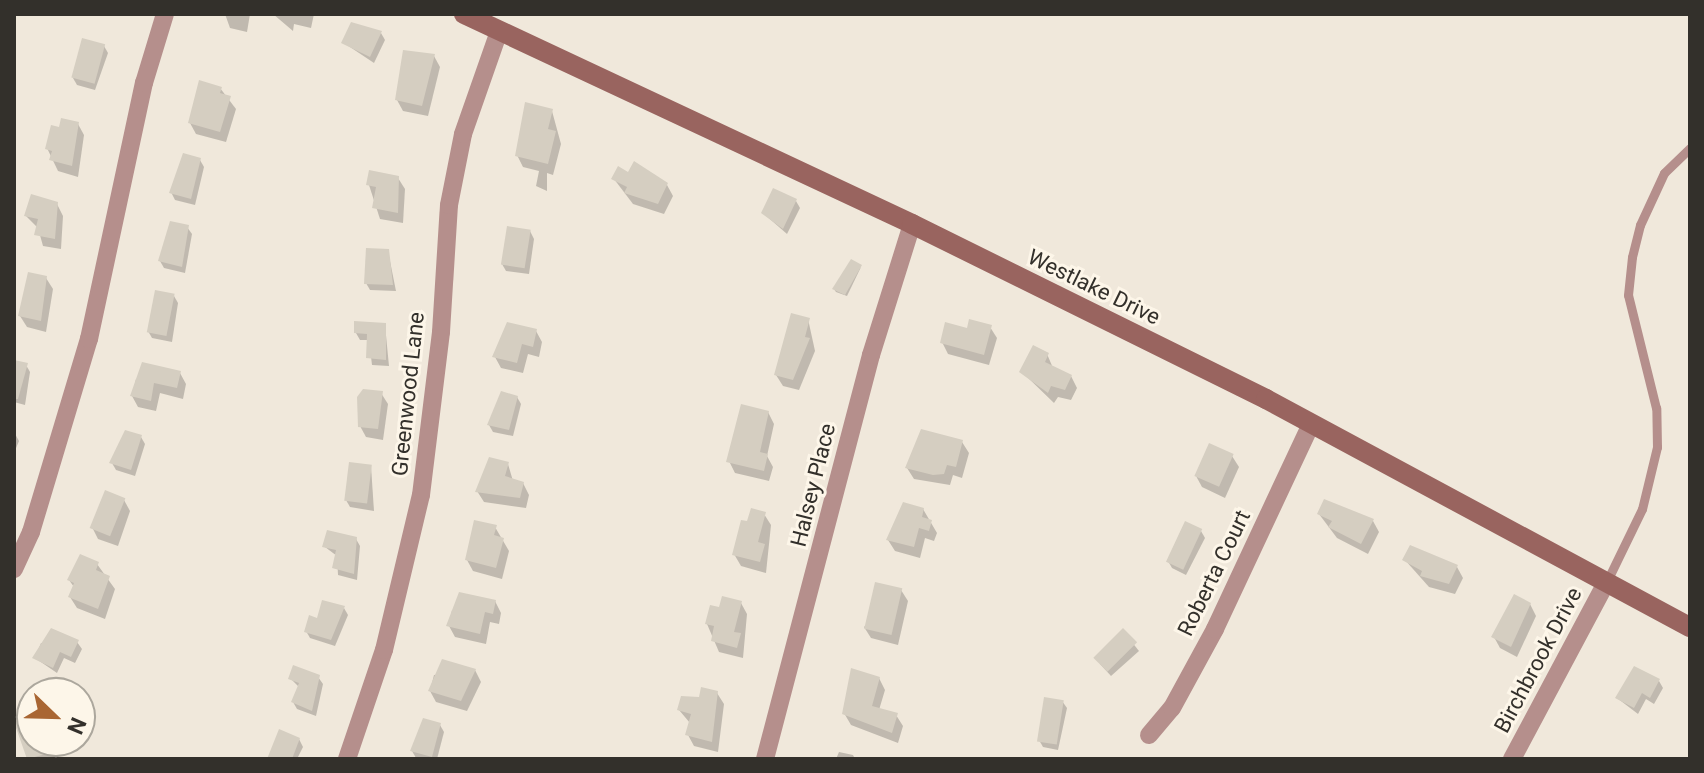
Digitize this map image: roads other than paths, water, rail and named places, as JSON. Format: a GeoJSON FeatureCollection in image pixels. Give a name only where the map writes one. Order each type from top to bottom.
{"type":"FeatureCollection","features":[{"type":"Feature","properties":{"kind":"street"},"geometry":{"type":"LineString","coordinates":[[14,569],[31,532],[89,339],[144,83],[165,14]]}},
{"type":"Feature","properties":{"kind":"street","name":"Westlake Drive"},"geometry":{"type":"LineString","coordinates":[[464,14],[912,224],[1311,424],[1690,627]]}},
{"type":"Feature","properties":{"kind":"street","name":"Greenwood Lane"},"geometry":{"type":"LineString","coordinates":[[347,759],[384,650],[421,495],[441,332],[449,205],[463,134],[499,31]]}},
{"type":"Feature","properties":{"kind":"street","name":"Halsey Place"},"geometry":{"type":"LineString","coordinates":[[765,759],[871,355],[912,224]]}},
{"type":"Feature","properties":{"kind":"street","name":"Roberta Court"},"geometry":{"type":"LineString","coordinates":[[1149,735],[1172,708],[1215,629],[1311,424]]}},
{"type":"Feature","properties":{"kind":"street","name":"Birchbrook Drive"},"geometry":{"type":"LineString","coordinates":[[1512,759],[1606,583]]}},
{"type":"Feature","properties":{"kind":"lane"},"geometry":{"type":"LineString","coordinates":[[1606,583],[1642,509],[1657,447],[1656,408],[1628,295],[1632,257],[1640,225],[1664,173],[1690,148]]}}]}
